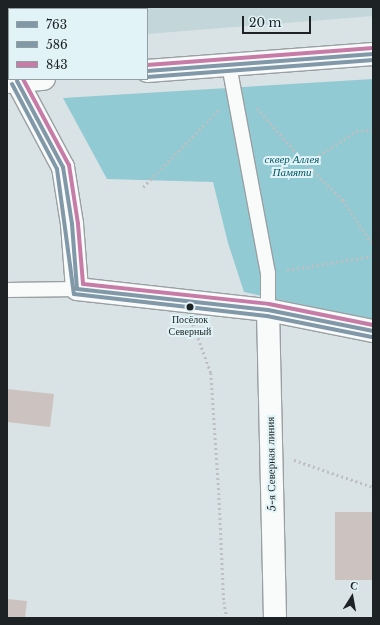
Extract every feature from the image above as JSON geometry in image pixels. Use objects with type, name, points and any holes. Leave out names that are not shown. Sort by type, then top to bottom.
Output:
[{"type":"street","points":[[148,71],[232,80],[373,54]]},
{"type":"street","points":[[33,80],[12,82],[62,168],[72,224],[77,289],[268,310],[373,331]]},
{"type":"street","name":"5-я Северная линия","points":[[268,310],[274,618]]},
{"type":"lane","points":[[32,8],[45,7]]},
{"type":"lane","points":[[232,80],[268,273],[268,310]]},
{"type":"lane","points":[[7,290],[77,289]]},
{"type":"path","points":[[143,187],[232,80],[306,164],[343,200],[373,245]]},
{"type":"path","points":[[306,164],[356,131],[373,130]]},
{"type":"path","points":[[268,273],[373,256]]},
{"type":"path","points":[[192,319],[211,373],[220,493],[224,602],[227,618]]},
{"type":"path","points":[[271,452],[373,487]]},
{"type":"shaded area","points":[[7,7],[373,7],[373,16],[148,34],[148,8],[8,8],[7,46]]},
{"type":"green space","name":"сквер Аллея Памяти","points":[[373,79],[373,320],[244,292],[228,243],[213,182],[107,179],[63,98]]},
{"type":"building","points":[[7,389],[54,394],[50,427],[7,422]]},
{"type":"building","points":[[335,512],[373,512],[373,580],[335,580]]},
{"type":"building","points":[[7,599],[27,601],[25,618],[7,618]]},
{"type":"transit line","name":"843","points":[[148,65],[373,48]]},
{"type":"transit line","name":"763","points":[[148,71],[373,54]]},
{"type":"transit line","name":"586","points":[[148,77],[373,60]]},
{"type":"transit line","name":"843","points":[[24,80],[69,165],[78,224],[83,284],[269,304],[373,325]]},
{"type":"transit line","name":"763","points":[[17,81],[63,167],[72,224],[77,289],[268,310],[373,331]]},
{"type":"transit line","name":"586","points":[[12,84],[57,169],[74,294],[267,316],[372,337]]},
{"type":"place","name":"Посёлок Северный","points":[[190,307]]}]
